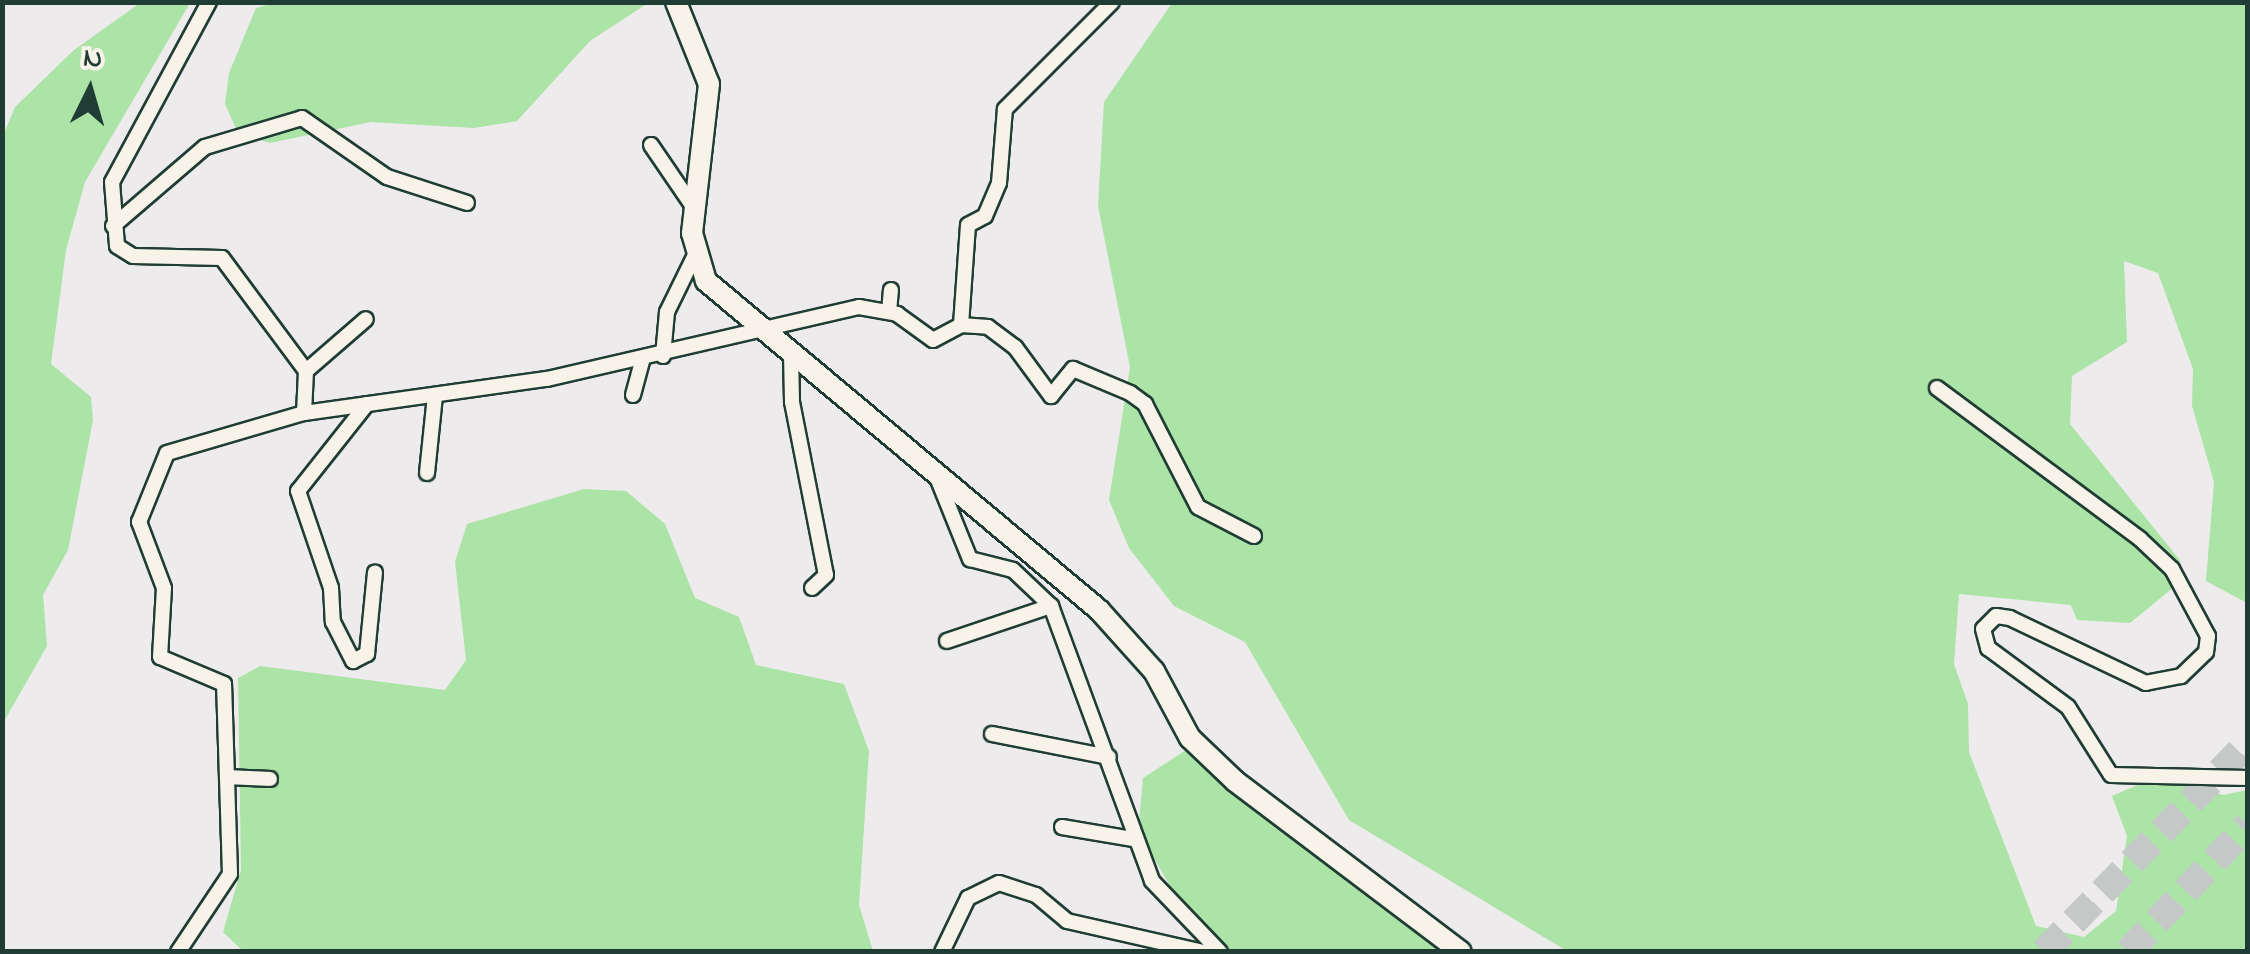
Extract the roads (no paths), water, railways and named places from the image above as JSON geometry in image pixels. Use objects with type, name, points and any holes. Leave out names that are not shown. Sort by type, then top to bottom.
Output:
[{"type":"street","points":[[209,2],[112,182],[113,226],[122,254],[222,258],[306,371],[304,413]]},
{"type":"street","points":[[961,325],[968,225],[986,216],[998,183],[1005,109],[1112,2]]},
{"type":"street","points":[[663,356],[668,312],[694,257],[694,158],[708,76],[678,3]]},
{"type":"street","points":[[113,226],[205,148],[302,118],[387,177],[467,203]]},
{"type":"street","points":[[655,156],[694,208]]},
{"type":"street","points":[[694,257],[706,280],[1131,641],[1190,738],[1235,781],[1461,952]]},
{"type":"street","points":[[890,312],[891,290]]},
{"type":"street","points":[[178,952],[230,874],[224,684],[160,656],[164,588],[142,536],[141,508],[168,453],[304,413],[642,361],[761,326],[848,308],[890,312],[932,340],[961,325],[1004,337],[1046,395],[1074,369],[1130,393],[1145,404],[1198,507],[1254,536]]},
{"type":"street","points":[[306,371],[366,318]]},
{"type":"street","points":[[791,353],[792,402],[826,574],[812,588]]},
{"type":"street","points":[[633,395],[642,361]]},
{"type":"street","points":[[1937,388],[2140,539],[2172,569],[2208,636],[2206,652],[2180,676],[2146,683],[2010,618],[1996,616],[1983,629],[1988,648],[2068,707],[2111,775],[2248,778]]},
{"type":"street","points":[[427,473],[435,395]]},
{"type":"street","points":[[367,404],[298,491],[330,588],[333,622],[353,661],[367,654],[375,572]]},
{"type":"street","points":[[936,474],[970,559],[1013,570],[1052,606],[1108,757],[1132,839],[1152,881],[1220,952]]},
{"type":"street","points":[[947,640],[1052,606]]},
{"type":"street","points":[[992,734],[1108,757]]},
{"type":"street","points":[[227,777],[270,779]]},
{"type":"street","points":[[1062,827],[1132,839]]},
{"type":"street","points":[[942,952],[968,898],[998,883],[1036,896],[1067,921],[1203,952]]},
{"type":"tunnel","points":[[2044,952],[2248,743]]},
{"type":"tunnel","points":[[2128,952],[2248,825]]}]
